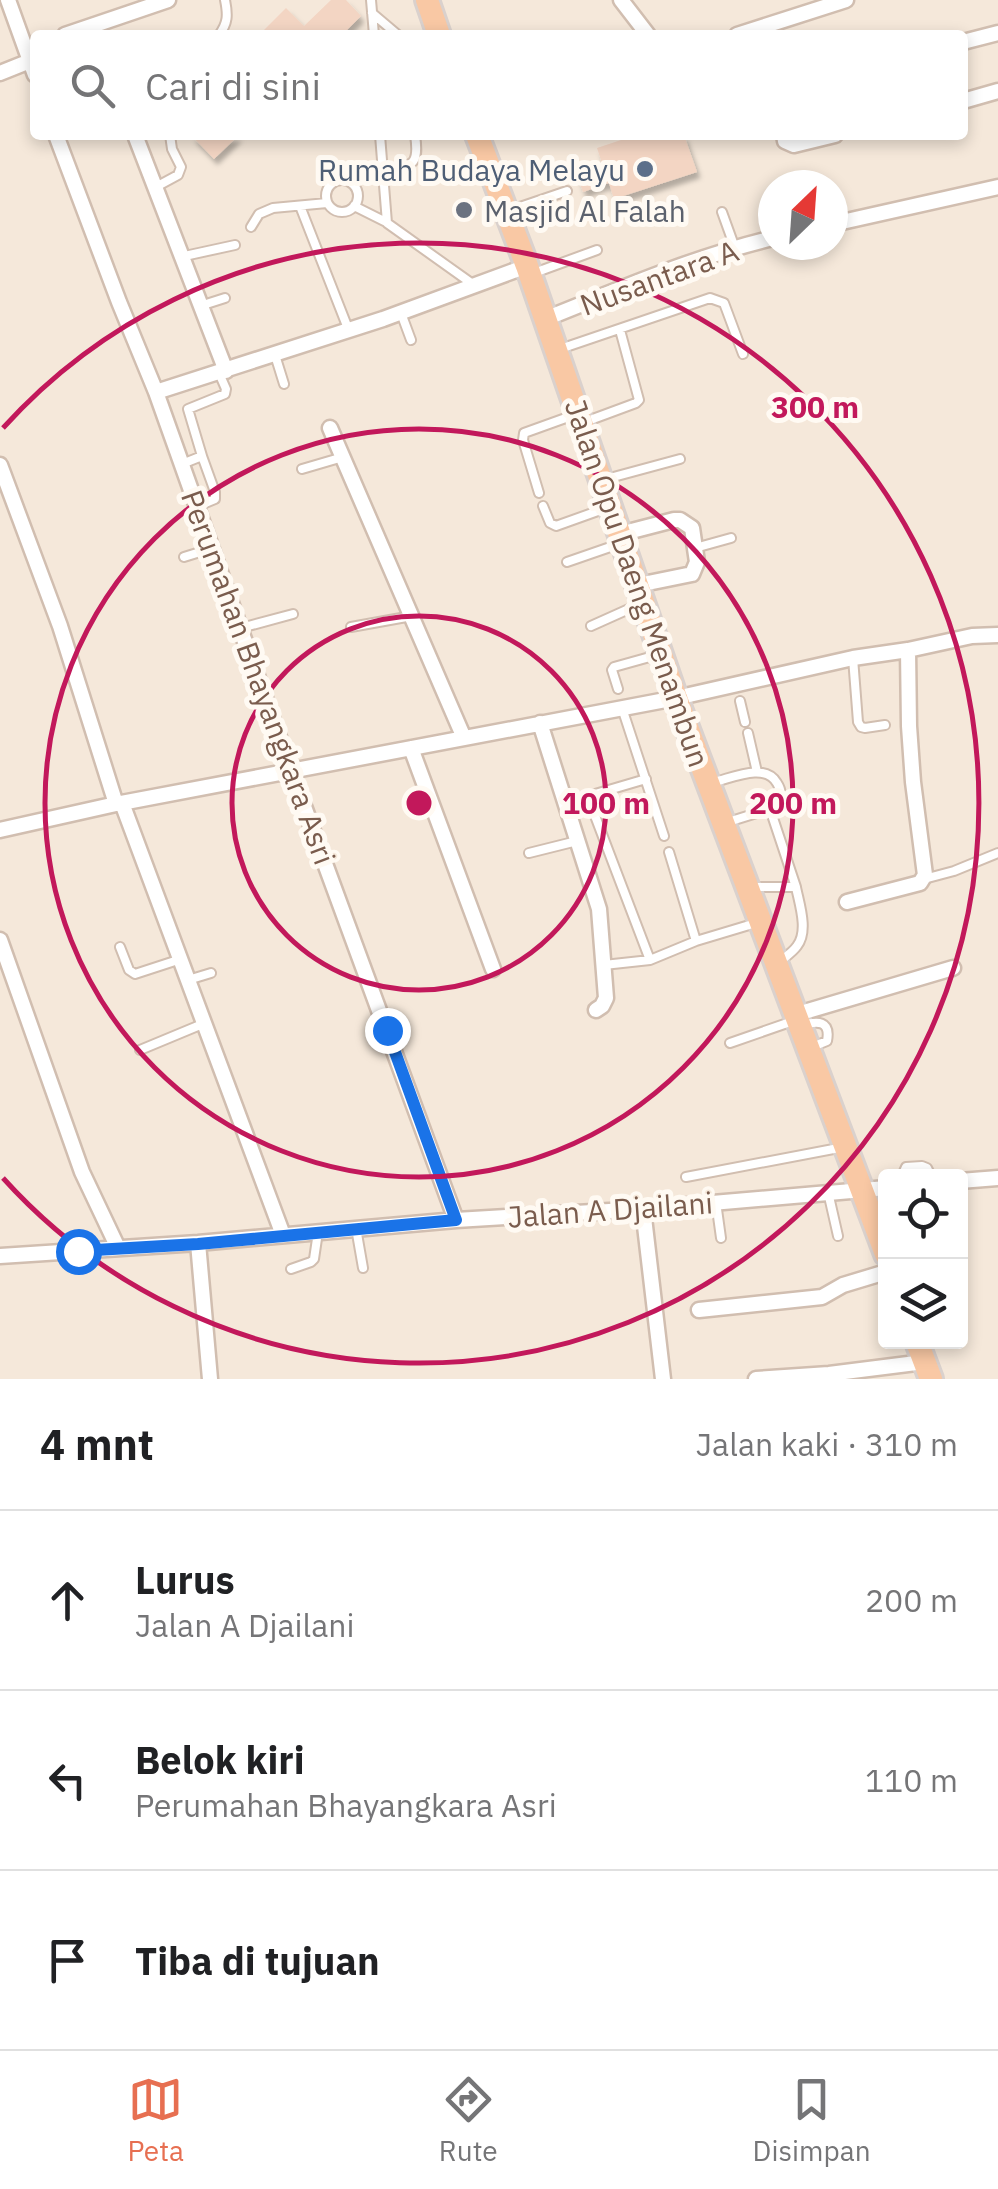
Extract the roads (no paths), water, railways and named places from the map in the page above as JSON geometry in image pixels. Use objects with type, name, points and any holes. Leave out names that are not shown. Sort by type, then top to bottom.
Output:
[{"type":"highway","points":[[428,0],[438,30]]},
{"type":"highway","name":"Jalan Opu Daeng Menambun","points":[[480,140],[546,319],[676,698],[796,1020],[845,1147],[874,1189]]},
{"type":"street","points":[[8,0],[30,52]]},
{"type":"street","points":[[96,30],[168,0]]},
{"type":"street","points":[[621,0],[644,30]]},
{"type":"street","points":[[768,30],[846,0]]},
{"type":"street","points":[[968,41],[998,33]]},
{"type":"street","points":[[0,72],[30,58]]},
{"type":"street","points":[[968,100],[998,91]]},
{"type":"street","name":"Perumahan Bhayangkara Asri","points":[[58,140],[156,392],[456,1220]]},
{"type":"street","points":[[136,140],[222,372]]},
{"type":"street","points":[[785,140],[794,145],[814,140]]},
{"type":"street","points":[[848,221],[998,188]]},
{"type":"street","name":"Nusantara A","points":[[546,319],[680,265],[758,242]]},
{"type":"street","points":[[156,392],[528,270]]},
{"type":"street","points":[[330,428],[464,738]]},
{"type":"street","points":[[2,474],[60,626],[119,803],[284,1235]]},
{"type":"street","points":[[622,538],[680,520],[692,528],[697,562],[692,574],[641,594]]},
{"type":"street","points":[[0,830],[119,803],[676,698],[854,658],[972,636],[998,635]]},
{"type":"street","points":[[847,902],[924,879],[908,726],[908,650]]},
{"type":"street","points":[[540,723],[599,910],[606,998],[596,1010]]},
{"type":"street","points":[[412,748],[492,969]]},
{"type":"street","points":[[0,940],[82,1172],[118,1248]]},
{"type":"street","points":[[796,1020],[953,968]]},
{"type":"street","points":[[968,1180],[998,1178]]},
{"type":"street","name":"Jalan A Djailani","points":[[0,1256],[198,1244],[456,1220],[643,1210],[874,1189]]},
{"type":"street","points":[[643,1210],[663,1379]]},
{"type":"street","points":[[198,1244],[210,1379]]},
{"type":"street","points":[[699,1310],[822,1298],[842,1285],[878,1274]]},
{"type":"street","points":[[756,1379],[880,1369],[924,1361]]},
{"type":"lane","points":[[223,30],[228,16],[224,0]]},
{"type":"lane","points":[[371,0],[374,30]]},
{"type":"lane","points":[[372,13],[392,30]]},
{"type":"lane","points":[[154,188],[178,175],[181,167],[171,140]]},
{"type":"lane","points":[[380,140],[387,223]]},
{"type":"lane","points":[[383,171],[416,161],[416,140]]},
{"type":"lane","points":[[342,179],[351,182],[357,190],[354,206],[345,212],[336,211],[325,197],[327,188],[342,179]]},
{"type":"lane","points":[[507,212],[567,191]]},
{"type":"lane","points":[[250,227],[265,210],[328,203]]},
{"type":"lane","points":[[300,206],[349,331]]},
{"type":"lane","points":[[354,206],[387,223],[475,285]]},
{"type":"lane","points":[[722,212],[735,248]]},
{"type":"lane","points":[[180,257],[235,245]]},
{"type":"lane","points":[[528,270],[597,250]]},
{"type":"lane","points":[[200,306],[224,298]]},
{"type":"lane","points":[[556,350],[717,298],[724,303],[743,354]]},
{"type":"lane","points":[[401,313],[412,340]]},
{"type":"lane","points":[[539,492],[524,433],[639,400],[620,330]]},
{"type":"lane","points":[[274,355],[284,384]]},
{"type":"lane","points":[[198,506],[216,496],[188,409],[225,394],[222,372]]},
{"type":"lane","points":[[182,464],[202,456]]},
{"type":"lane","points":[[302,469],[342,457]]},
{"type":"lane","points":[[602,481],[680,459]]},
{"type":"lane","points":[[543,506],[550,523],[556,526],[611,507]]},
{"type":"lane","points":[[567,562],[622,538]]},
{"type":"lane","points":[[695,548],[731,538]]},
{"type":"lane","points":[[184,557],[213,548]]},
{"type":"lane","points":[[591,626],[641,594]]},
{"type":"lane","points":[[241,628],[293,614]]},
{"type":"lane","points":[[350,627],[412,616]]},
{"type":"lane","points":[[618,689],[614,667],[662,653]]},
{"type":"lane","points":[[854,658],[858,722],[864,728],[885,725]]},
{"type":"lane","points":[[740,700],[745,722]]},
{"type":"lane","points":[[622,708],[664,836]]},
{"type":"lane","points":[[748,734],[757,772]]},
{"type":"lane","points":[[709,784],[757,772],[768,774],[779,787],[780,804],[724,823]]},
{"type":"lane","points":[[646,778],[595,794],[589,800],[650,960]]},
{"type":"lane","points":[[770,809],[796,886],[802,930],[798,945],[776,965]]},
{"type":"lane","points":[[529,853],[577,841]]},
{"type":"lane","points":[[669,852],[696,941]]},
{"type":"lane","points":[[924,879],[954,872],[998,853]]},
{"type":"lane","points":[[747,886],[796,886]]},
{"type":"lane","points":[[604,966],[650,960],[760,922]]},
{"type":"lane","points":[[120,947],[129,970],[135,974],[181,959]]},
{"type":"lane","points":[[188,980],[212,972]]},
{"type":"lane","points":[[730,1044],[796,1020]]},
{"type":"lane","points":[[140,1050],[205,1024]]},
{"type":"lane","points":[[686,1177],[845,1147]]},
{"type":"lane","points":[[904,1169],[928,1169]]},
{"type":"lane","points":[[828,1192],[838,1236]]},
{"type":"lane","points":[[716,1202],[721,1238]]},
{"type":"lane","points":[[356,1228],[363,1268]]},
{"type":"lane","points":[[291,1269],[312,1262],[318,1232]]},
{"type":"place","name":"Rumah Budaya Melayu","points":[[645,169]]},
{"type":"place","name":"Masjid Al Falah","points":[[464,210]]}]
